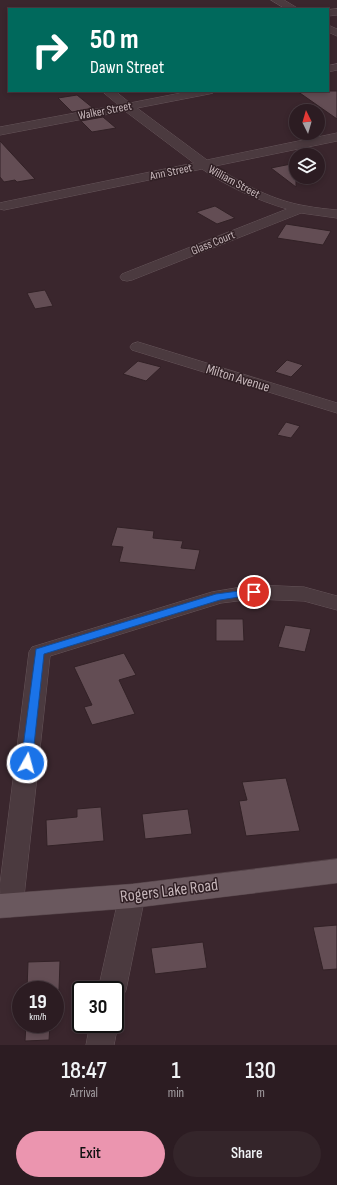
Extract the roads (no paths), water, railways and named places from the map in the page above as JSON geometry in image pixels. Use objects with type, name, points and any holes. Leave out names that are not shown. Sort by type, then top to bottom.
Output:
[{"type":"main road","name":"Rogers Lake Road","points":[[5,906],[132,896],[337,871]]},
{"type":"street","points":[[276,0],[292,8]]},
{"type":"street","name":"William Street","points":[[109,92],[203,165],[258,196],[300,209],[337,214]]},
{"type":"street","name":"Walker Street","points":[[0,131],[204,92]]},
{"type":"street","name":"Ann Street","points":[[4,206],[337,137]]},
{"type":"street","name":"Glass Court","points":[[127,277],[300,209]]},
{"type":"street","name":"Milton Avenue","points":[[138,348],[337,408]]},
{"type":"street","points":[[5,906],[40,652],[219,597],[254,592],[304,594],[337,603]]},
{"type":"street","points":[[114,981],[132,896]]},
{"type":"street","points":[[100,1045],[102,1033]]}]
